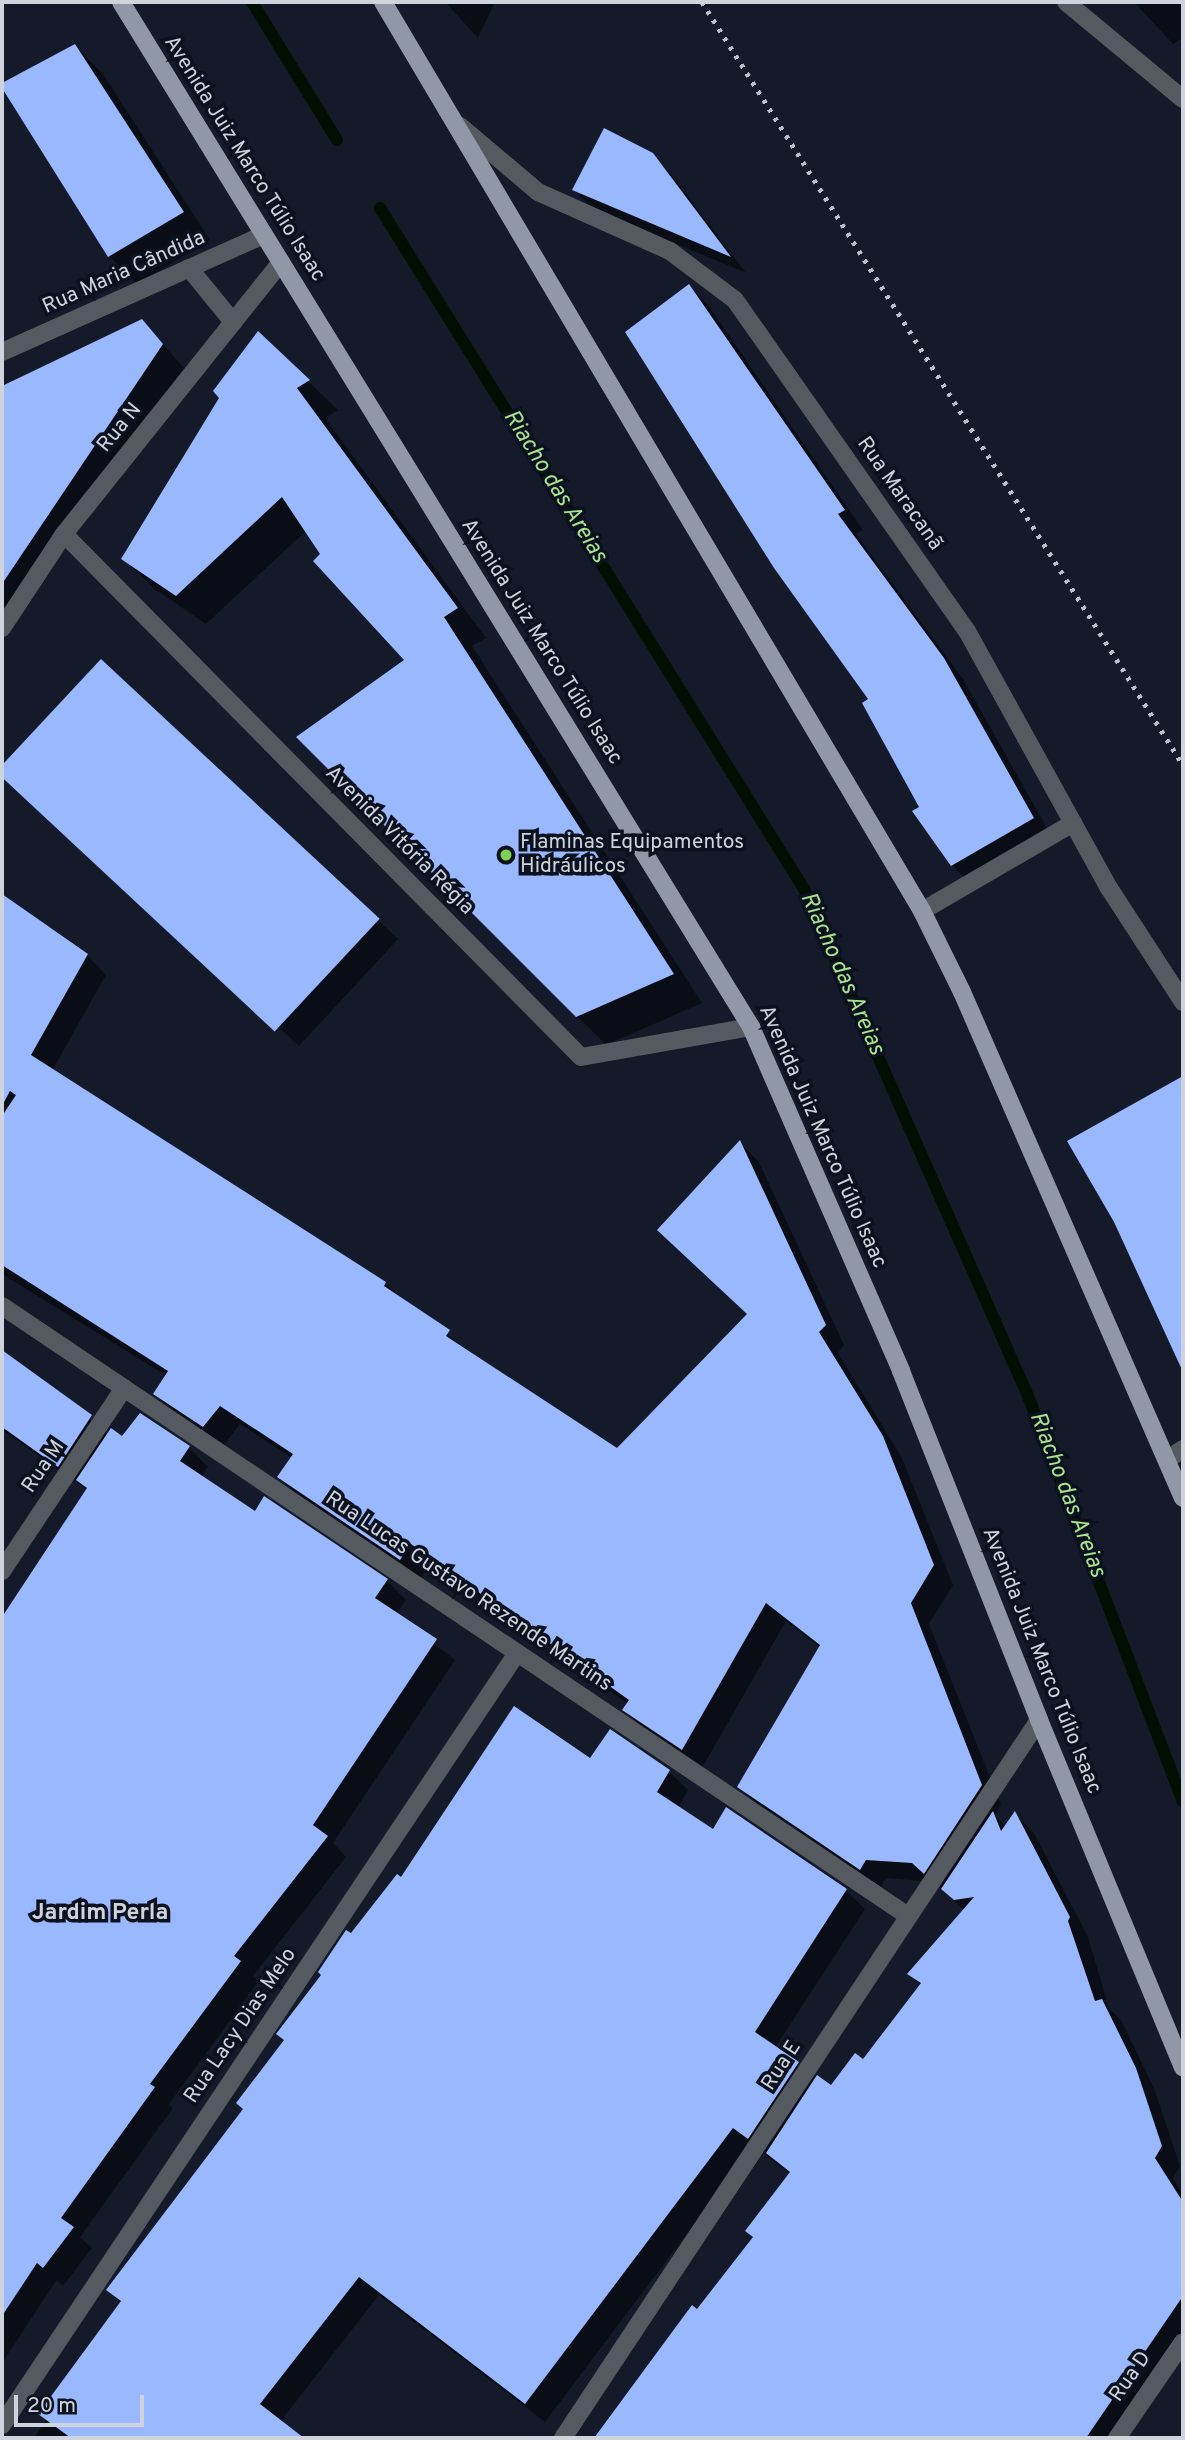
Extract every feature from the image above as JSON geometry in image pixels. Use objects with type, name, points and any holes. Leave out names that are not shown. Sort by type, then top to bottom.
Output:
[{"type":"main road","name":"Avenida Juiz Marco Túlio Isaac","points":[[121,2],[751,1027],[901,1371],[1039,1720],[1183,2067]]},
{"type":"main road","points":[[383,2],[460,127],[922,911],[1168,1459],[1183,1498]]},
{"type":"street","points":[[1066,2],[1183,99]]},
{"type":"street","name":"Rua Maracanã","points":[[460,127],[538,192],[670,251],[735,300],[967,631],[1073,823],[1183,1002]]},
{"type":"street","name":"Rua Maria Cândida","points":[[2,352],[264,234]]},
{"type":"street","name":"Rua N","points":[[2,628],[64,534],[281,262]]},
{"type":"street","points":[[189,268],[233,322]]},
{"type":"street","name":"Avenida Vitória Régia","points":[[64,534],[582,1058],[751,1027]]},
{"type":"street","points":[[922,911],[1073,823]]},
{"type":"street","name":"Rua Lucas Gustavo Rezende Martins","points":[[2,1306],[908,1916]]},
{"type":"street","name":"Rua M","points":[[2,1571],[124,1388]]},
{"type":"street","points":[[1168,1459],[1183,1449]]},
{"type":"street","name":"Rua Lacy Dias Melo","points":[[2,2425],[517,1653]]},
{"type":"street","name":"Rua E","points":[[563,2438],[1039,1720]]},
{"type":"street","name":"Rua D","points":[[1117,2438],[1183,2342]]},
{"type":"building","points":[[75,44],[184,212],[108,257],[2,88],[2,83]]},
{"type":"building","points":[[604,128],[653,153],[731,257],[572,190]]},
{"type":"building","points":[[689,284],[845,510],[838,514],[944,658],[1034,818],[951,866],[912,811],[919,807],[862,703],[868,699],[774,568],[625,332]]},
{"type":"building","points":[[142,319],[163,344],[2,584],[2,386]]},
{"type":"building","points":[[258,331],[310,380],[297,388],[458,608],[444,617],[674,974],[576,1017],[296,737],[404,660],[313,561],[320,554],[282,497],[176,596],[121,559],[219,398],[213,391]]},
{"type":"building","points":[[101,659],[380,919],[275,1031],[2,777],[2,765]]},
{"type":"building","points":[[2,894],[88,954],[31,1055],[386,1282],[384,1286],[450,1330],[446,1336],[617,1448],[747,1314],[657,1230],[740,1140],[826,1325],[819,1332],[883,1436],[934,1565],[911,1603],[982,1785],[924,1874],[912,1863],[866,1860],[860,1870],[737,1787],[820,1645],[766,1603],[682,1750],[622,1710],[629,1700],[411,1544],[400,1560],[277,1477],[293,1454],[220,1406],[203,1427],[153,1394],[168,1371],[2,1265],[2,1116],[16,1095],[10,1091],[2,1106]]},
{"type":"building","points":[[1183,1076],[1183,1372],[1114,1222],[1067,1141]]},
{"type":"building","points":[[2,1350],[92,1415],[58,1467],[2,1427]]},
{"type":"building","points":[[140,1413],[190,1446],[180,1461],[255,1511],[264,1496],[388,1579],[375,1598],[437,1639],[313,1825],[328,1836],[234,1956],[241,1961],[150,2084],[155,2087],[61,2218],[74,2227],[43,2268],[37,2263],[2,2316],[2,1617],[87,1488],[76,1480],[111,1428],[122,1436]]},
{"type":"building","points":[[514,1706],[590,1758],[610,1729],[670,1770],[657,1792],[713,1829],[726,1807],[847,1889],[755,2032],[799,2062],[748,2139],[733,2128],[525,2404],[359,2277],[260,2404],[304,2438],[71,2438],[38,2414],[121,2301],[106,2290],[243,2109],[236,2103],[284,2040],[276,2034],[321,1975],[318,1972],[346,1930],[351,1933],[397,1874],[401,1877]]},
{"type":"building","points":[[993,1811],[1001,1831],[1015,1811],[1070,1917],[1068,1921],[1095,2001],[1102,1999],[1136,2068],[1162,2146],[1155,2158],[1183,2202],[1183,2296],[1086,2438],[594,2438],[692,2305],[697,2309],[753,2237],[745,2231],[790,2172],[766,2153],[817,2075],[831,2085],[855,2053],[863,2059],[921,1983],[907,1974],[974,1897],[954,1900],[941,1889]]},
{"type":"waterway","name":"Riacho das Areias","points":[[252,2],[337,140]]},
{"type":"waterway","name":"Riacho das Areias","points":[[380,208],[804,889],[1028,1396],[1183,1801]]},
{"type":"railway","points":[[702,2],[1183,765]]},
{"type":"place","name":"Flaminas Equipamentos Hidráulicos","points":[[506,855]]},
{"type":"district","name":"Jardim Perla","points":[[100,1914]]}]
